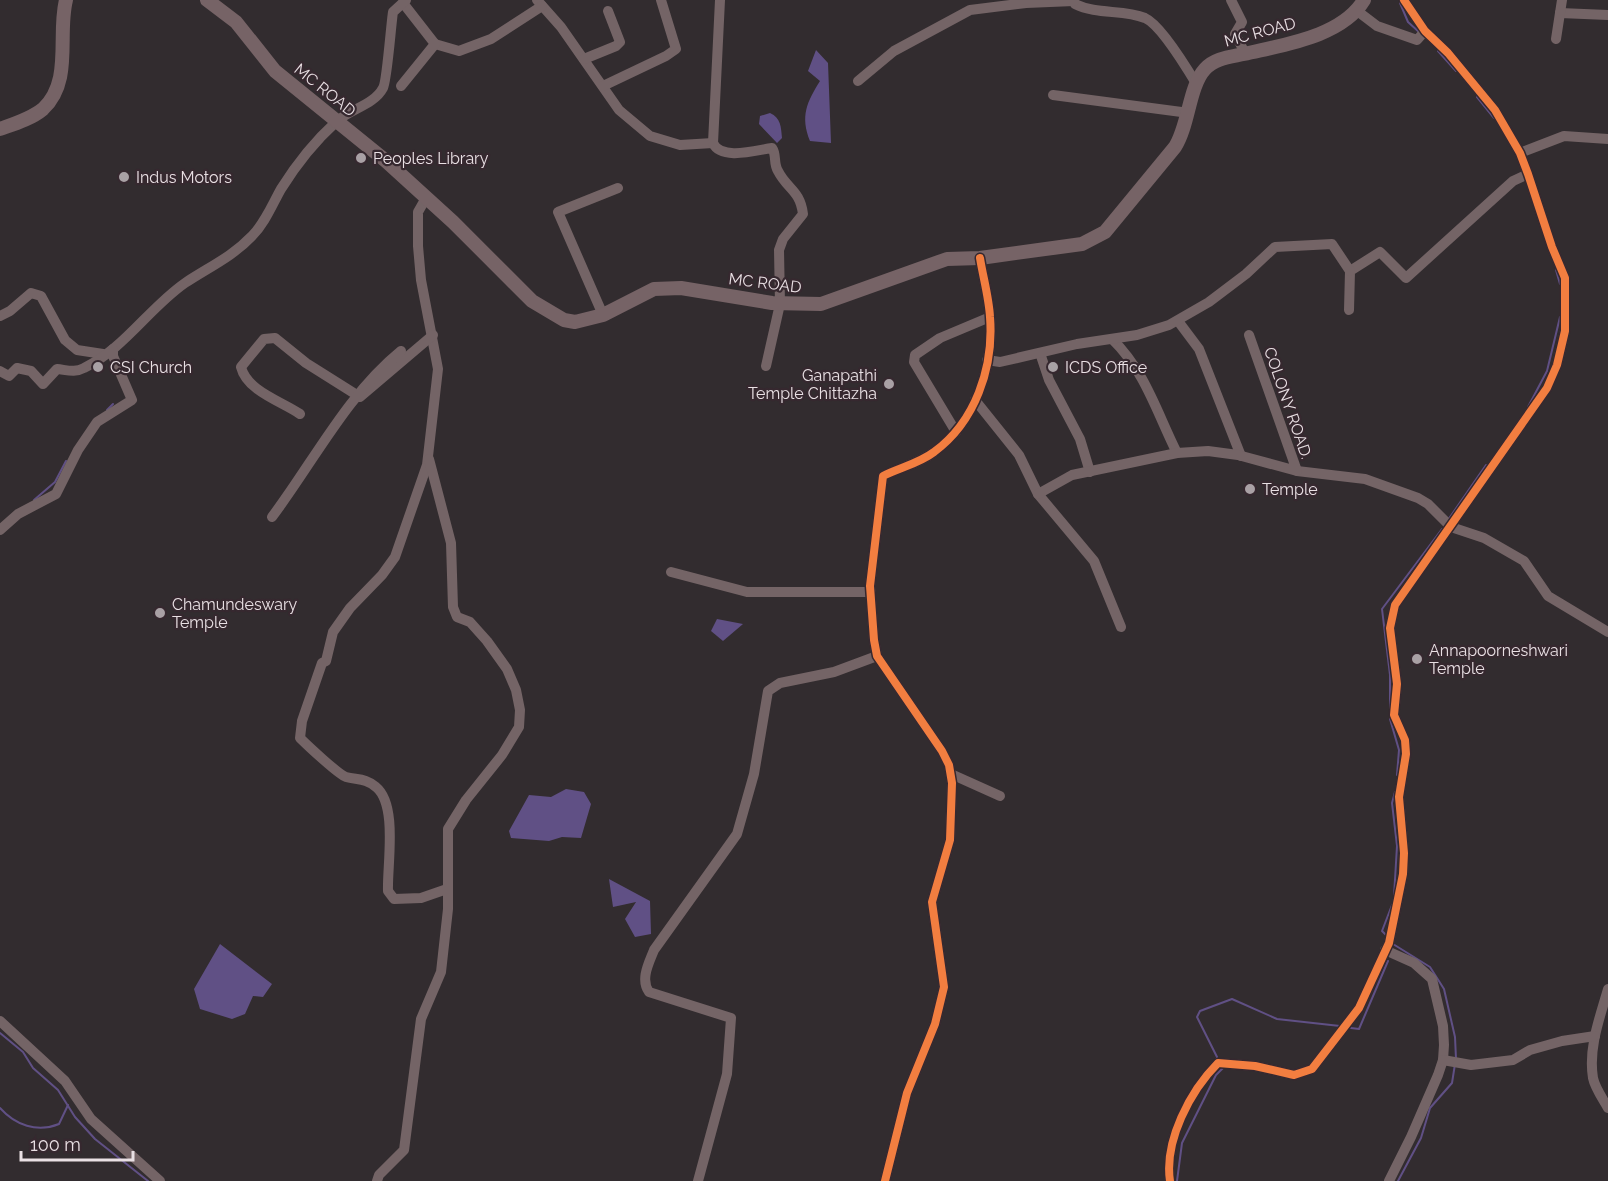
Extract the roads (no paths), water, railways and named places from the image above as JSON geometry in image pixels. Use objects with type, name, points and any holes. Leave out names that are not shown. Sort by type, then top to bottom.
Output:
[{"type":"main road","points":[[0,129],[43,108],[57,87],[62,63],[66,0]]},
{"type":"main road","name":"MC ROAD","points":[[207,0],[236,22],[275,71],[426,198],[532,301],[564,320],[587,321],[643,293],[665,287],[780,304],[821,304],[947,259],[980,258],[1082,244],[1105,232],[1176,147],[1197,85],[1206,69],[1216,61],[1322,32],[1360,5]]},
{"type":"street","points":[[603,86],[676,49],[661,0]]},
{"type":"street","points":[[720,0],[713,143],[719,150],[729,153],[772,148],[776,153],[776,168],[779,174],[796,192],[802,204],[803,214],[783,239],[780,250],[780,304],[766,366]]},
{"type":"street","points":[[1231,0],[1242,22],[1235,34],[1245,53]]},
{"type":"street","points":[[1170,1181],[1173,1145],[1187,1106],[1214,1067],[1225,1061],[1294,1075],[1312,1069],[1359,1008],[1387,947],[1403,874],[1404,854],[1399,796],[1406,754],[1405,740],[1394,714],[1397,684],[1390,628],[1395,605],[1447,524],[1547,388],[1557,365],[1565,331],[1565,278],[1520,153],[1495,110],[1448,53],[1425,31],[1404,0]]},
{"type":"street","points":[[1556,39],[1562,0]]},
{"type":"street","points":[[0,371],[9,376],[17,368],[31,371],[43,384],[57,369],[74,371],[84,368],[108,351],[185,283],[225,260],[253,235],[297,165],[337,121],[376,98],[383,89],[387,82],[386,66],[393,12],[404,1],[435,44],[459,51],[491,39],[539,3],[584,59],[619,110],[650,136],[680,146],[713,143]]},
{"type":"street","points":[[858,81],[894,51],[970,10],[1026,3],[1074,1],[1085,9],[1145,18],[1181,59],[1197,85]]},
{"type":"street","points":[[1360,5],[1377,26],[1417,40],[1425,31]]},
{"type":"street","points":[[584,59],[616,46],[620,42],[608,10]]},
{"type":"street","points":[[1560,13],[1608,15]]},
{"type":"street","points":[[401,86],[435,44]]},
{"type":"street","points":[[1053,95],[1189,113]]},
{"type":"street","points":[[1520,153],[1564,136],[1608,139]]},
{"type":"street","points":[[1350,271],[1380,252],[1406,278],[1513,181],[1528,174]]},
{"type":"street","points":[[603,315],[558,212],[618,188]]},
{"type":"street","points":[[426,198],[418,212],[418,238],[421,280],[438,369],[428,456],[395,556],[373,586],[350,608],[333,632],[302,721],[300,738],[340,773],[348,778],[363,779],[377,788],[381,794],[387,809],[390,832],[388,891],[394,899],[421,898],[447,889]]},
{"type":"street","points":[[987,360],[1000,362],[1137,335],[1178,321],[1246,274],[1275,247],[1332,244],[1350,271],[1349,310]]},
{"type":"street","points":[[885,1181],[907,1093],[935,1024],[944,987],[932,902],[950,840],[951,774],[935,737],[877,656],[871,592],[884,476],[933,453],[962,427],[981,388],[987,360],[990,317],[980,258]]},
{"type":"street","points":[[0,316],[10,311],[31,293],[41,296],[65,340],[77,350],[108,351],[113,356],[132,400],[98,422],[78,450],[56,494],[18,514],[0,530]]},
{"type":"street","points":[[956,432],[914,362],[915,355],[940,338],[990,317]]},
{"type":"street","points":[[1178,321],[1199,349],[1241,456]]},
{"type":"street","points":[[300,414],[262,392],[248,382],[242,373],[241,367],[264,339],[275,338],[306,363],[357,395],[364,395],[433,335]]},
{"type":"street","name":"COLONY ROAD.","points":[[1249,336],[1297,471]]},
{"type":"street","points":[[1112,339],[1129,356],[1142,375],[1177,453]]},
{"type":"street","points":[[272,517],[357,395],[375,373],[401,351]]},
{"type":"street","points":[[1040,353],[1049,380],[1080,439],[1086,465]]},
{"type":"street","points":[[975,400],[1019,455],[1038,494],[1094,561],[1101,584],[1121,627]]},
{"type":"street","name":"COLONY ROAD.","points":[[1038,494],[1086,465],[1177,453],[1208,451],[1241,456],[1297,471]]},
{"type":"street","points":[[377,1181],[379,1175],[404,1150],[421,1019],[441,972],[447,889],[448,829],[519,727],[520,710],[516,690],[507,669],[470,622],[457,617],[453,607],[451,543],[428,456]]},
{"type":"street","points":[[1297,471],[1365,479],[1418,498],[1428,504],[1447,524],[1484,538],[1524,561],[1548,596],[1608,632]]},
{"type":"street","points":[[671,572],[747,592],[871,592]]},
{"type":"street","points":[[698,1181],[727,1074],[731,1018],[649,992],[644,983],[647,968],[654,950],[736,834],[754,774],[768,691],[780,683],[834,672],[877,656]]},
{"type":"street","points":[[951,774],[1000,796]]},
{"type":"street","points":[[1387,947],[1414,963],[1432,979],[1443,1026],[1447,1061],[1389,1181]]},
{"type":"street","points":[[1608,989],[1595,1036],[1593,1079],[1608,1108]]},
{"type":"street","points":[[0,1021],[65,1081],[91,1119],[160,1181]]},
{"type":"street","points":[[1447,1061],[1471,1065],[1513,1060],[1530,1050],[1562,1041],[1595,1036]]},
{"type":"waterway","points":[[1400,3],[1408,22],[1419,32]]},
{"type":"waterway","points":[[1438,51],[1456,71]]},
{"type":"waterway","points":[[1477,97],[1494,118]]},
{"type":"waterway","points":[[1556,270],[1560,284]]},
{"type":"waterway","points":[[1528,407],[1547,371],[1560,317]]},
{"type":"waterway","points":[[107,410],[113,404]]},
{"type":"waterway","points":[[34,500],[55,482],[66,461]]},
{"type":"waterway","points":[[1448,520],[1486,465]]},
{"type":"waterway","points":[[1390,710],[1390,675],[1382,609],[1442,529]]},
{"type":"waterway","points":[[1390,719],[1399,750],[1397,775]]},
{"type":"waterway","points":[[1394,896],[1397,846],[1392,803],[1395,792]]},
{"type":"waterway","points":[[1386,935],[1382,931],[1392,905]]},
{"type":"waterway","points":[[1393,944],[1430,967],[1444,989],[1455,1037],[1456,1059]]},
{"type":"waterway","points":[[1351,1028],[1359,1029],[1388,961]]},
{"type":"waterway","points":[[1217,1057],[1197,1017],[1200,1011],[1232,999],[1277,1019],[1340,1026]]},
{"type":"waterway","points":[[0,1033],[23,1052],[33,1068],[58,1090],[75,1117],[95,1139],[148,1181]]},
{"type":"waterway","points":[[1398,1181],[1421,1138],[1430,1108],[1452,1083],[1455,1064]]},
{"type":"waterway","points":[[1177,1181],[1182,1143],[1216,1075],[1223,1068]]},
{"type":"waterway","points":[[0,1108],[19,1123],[43,1128],[59,1124],[68,1105]]},
{"type":"place","name":"Peoples Library","points":[[361,158]]},
{"type":"place","name":"Indus Motors","points":[[124,177]]},
{"type":"place","name":"CSI Church","points":[[98,367]]},
{"type":"place","name":"ICDS Office","points":[[1053,367]]},
{"type":"place","name":"Ganapathi Temple Chittazha","points":[[889,384]]},
{"type":"place","name":"Temple","points":[[1250,489]]},
{"type":"place","name":"Chamundeswary Temple","points":[[160,613]]},
{"type":"place","name":"Annapoorneshwari Temple","points":[[1417,659]]}]
